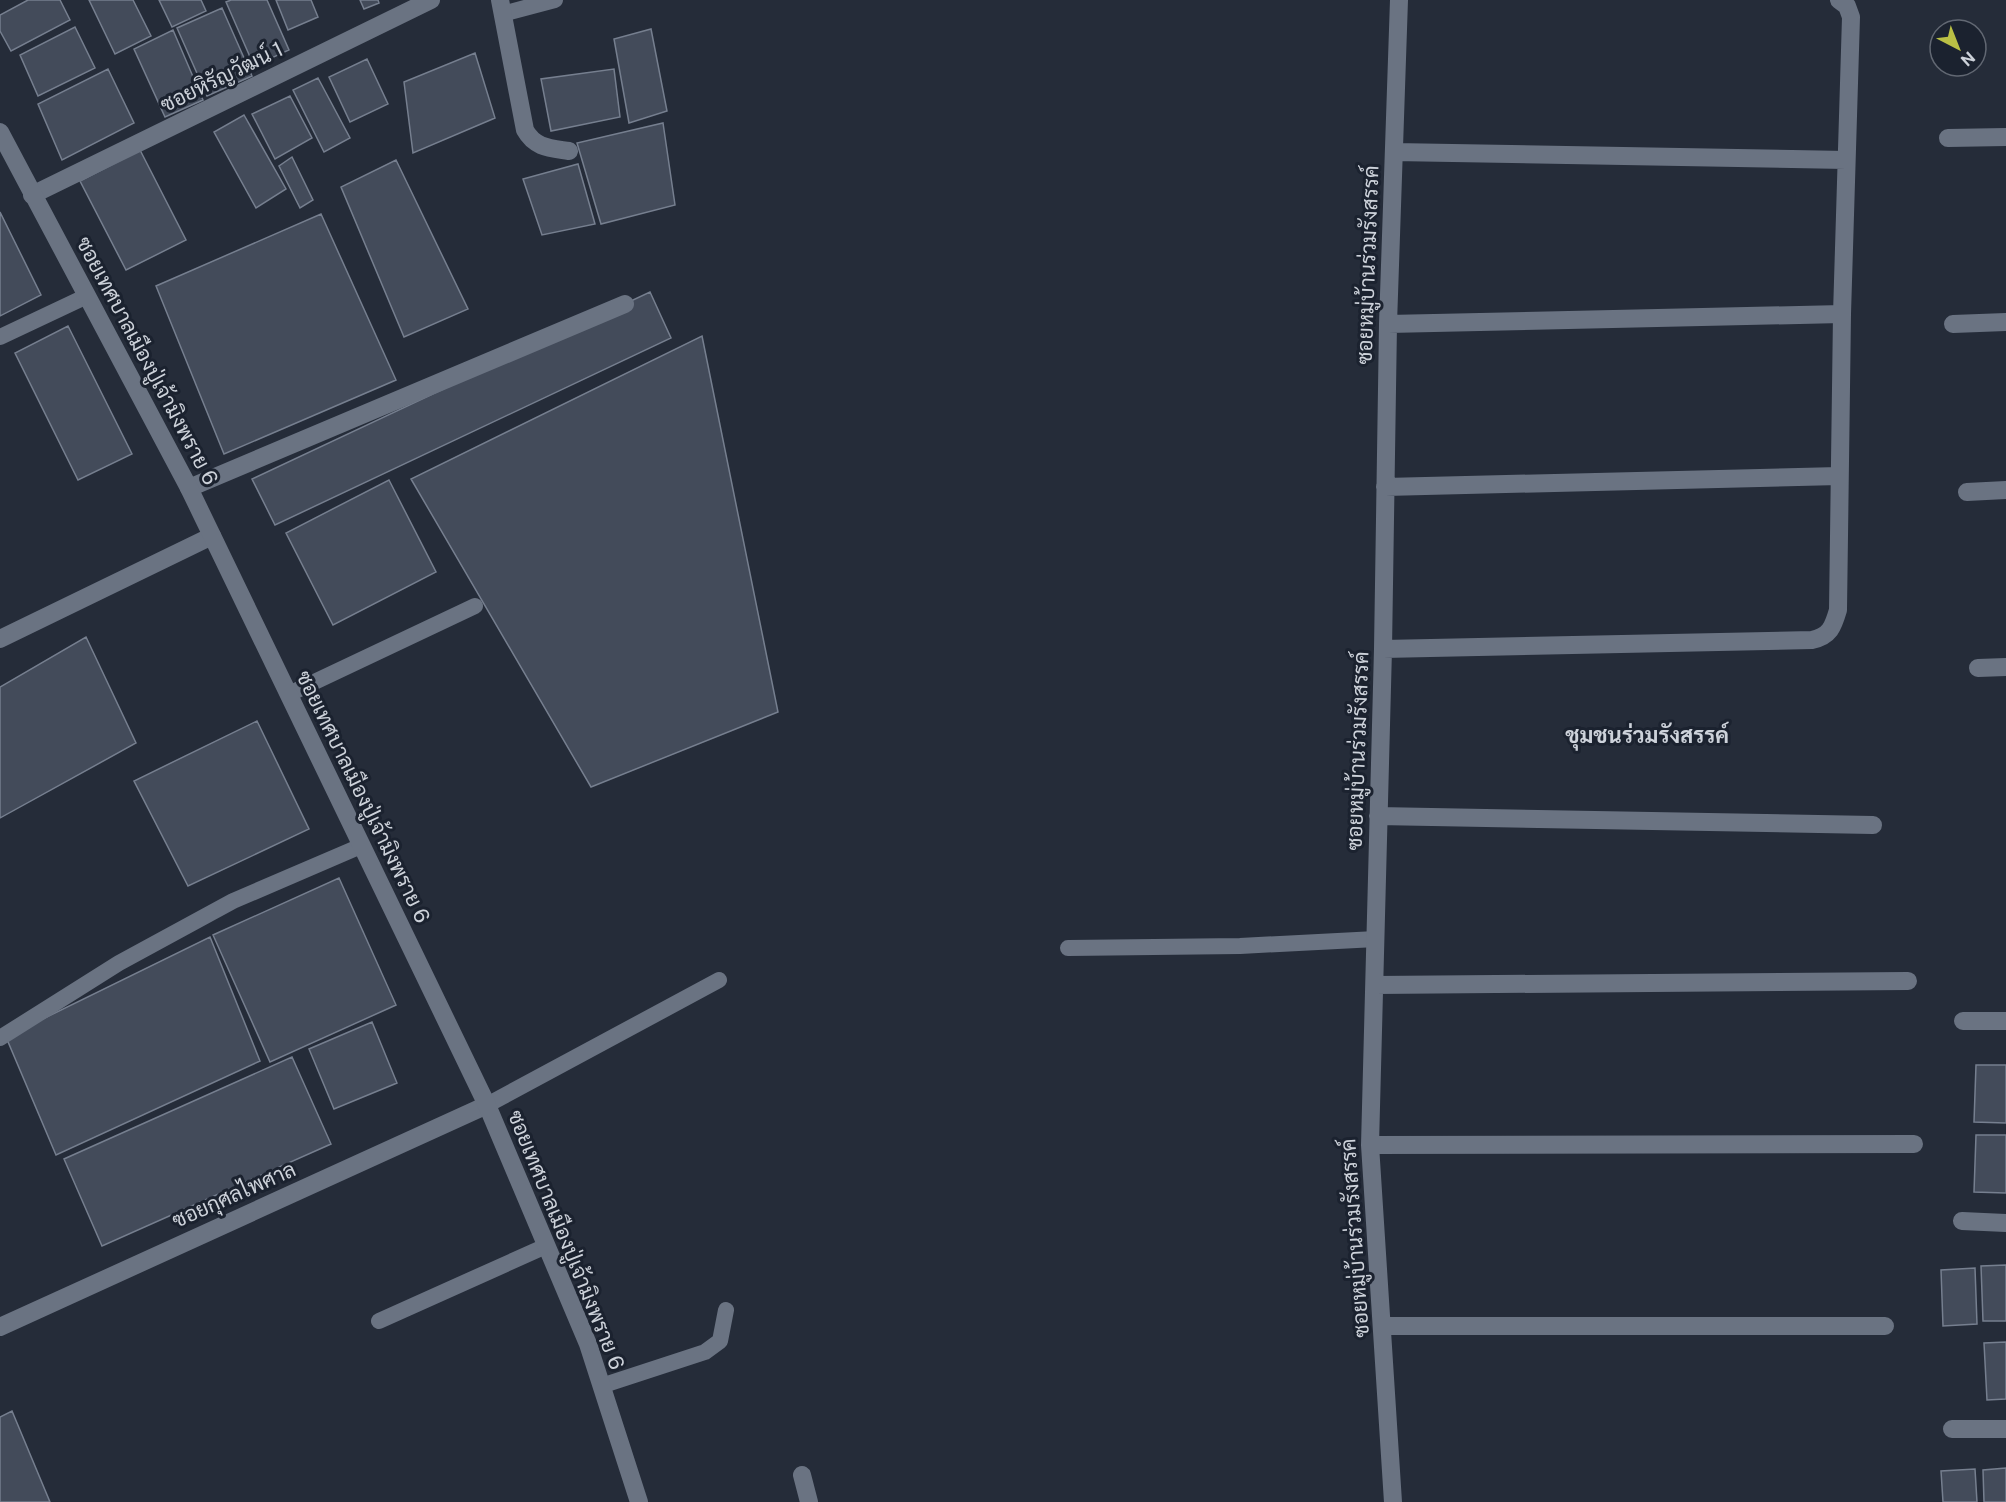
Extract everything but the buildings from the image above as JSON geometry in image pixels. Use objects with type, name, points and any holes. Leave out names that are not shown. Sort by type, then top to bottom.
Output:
[{"type":"street","name":"ซอยหิรัญวัฒน์ 1","points":[[32,195],[431,0]]},
{"type":"street","name":"ซอยหมู่บ้านร่วมรังสรรค์","points":[[1394,1502],[1384,1326],[1370,1145],[1383,649],[1388,324],[1399,0]]},
{"type":"street","points":[[1383,649],[1812,640],[1825,637],[1833,626],[1838,610],[1842,314],[1851,17],[1847,6],[1839,0]]},
{"type":"street","points":[[501,7],[525,129],[531,141],[544,147],[569,151]]},
{"type":"street","name":"ซอยเทศบาลเมืองปู่เจ้ามิงพราย 6","points":[[0,132],[189,488],[488,1105],[588,1344],[639,1502]]},
{"type":"street","points":[[1948,138],[2006,137]]},
{"type":"street","points":[[1394,152],[1846,160]]},
{"type":"street","points":[[189,488],[625,304]]},
{"type":"street","points":[[1388,324],[1842,314]]},
{"type":"street","points":[[1953,324],[2006,322]]},
{"type":"street","points":[[1385,487],[1839,476]]},
{"type":"street","points":[[1967,492],[2006,490]]},
{"type":"street","points":[[0,639],[212,536]]},
{"type":"street","points":[[1978,668],[2006,667]]},
{"type":"street","points":[[1378,816],[1873,825]]},
{"type":"street","points":[[1375,985],[1908,981]]},
{"type":"street","points":[[1964,1021],[2006,1021]]},
{"type":"street","name":"ซอยกุศลไพศาล","points":[[0,1327],[488,1105]]},
{"type":"street","points":[[1370,1145],[1914,1144]]},
{"type":"street","points":[[1962,1221],[2006,1223]]},
{"type":"street","points":[[1384,1326],[1885,1326]]},
{"type":"street","points":[[1952,1429],[2006,1429]]},
{"type":"street","points":[[802,1475],[809,1502]]},
{"type":"lane","points":[[501,7],[555,0]]},
{"type":"lane","points":[[0,337],[87,296]]},
{"type":"lane","points":[[289,694],[475,606]]},
{"type":"lane","points":[[0,1038],[119,963],[223,907],[361,846]]},
{"type":"lane","points":[[1068,948],[1240,946],[1376,939]]},
{"type":"lane","points":[[488,1105],[719,980]]},
{"type":"lane","points":[[379,1321],[546,1246]]},
{"type":"lane","points":[[601,1386],[705,1352],[720,1341],[726,1310]]},
{"type":"district","name":"ชุมชนร่วมรังสรรค์","points":[[1647,735]]}]
